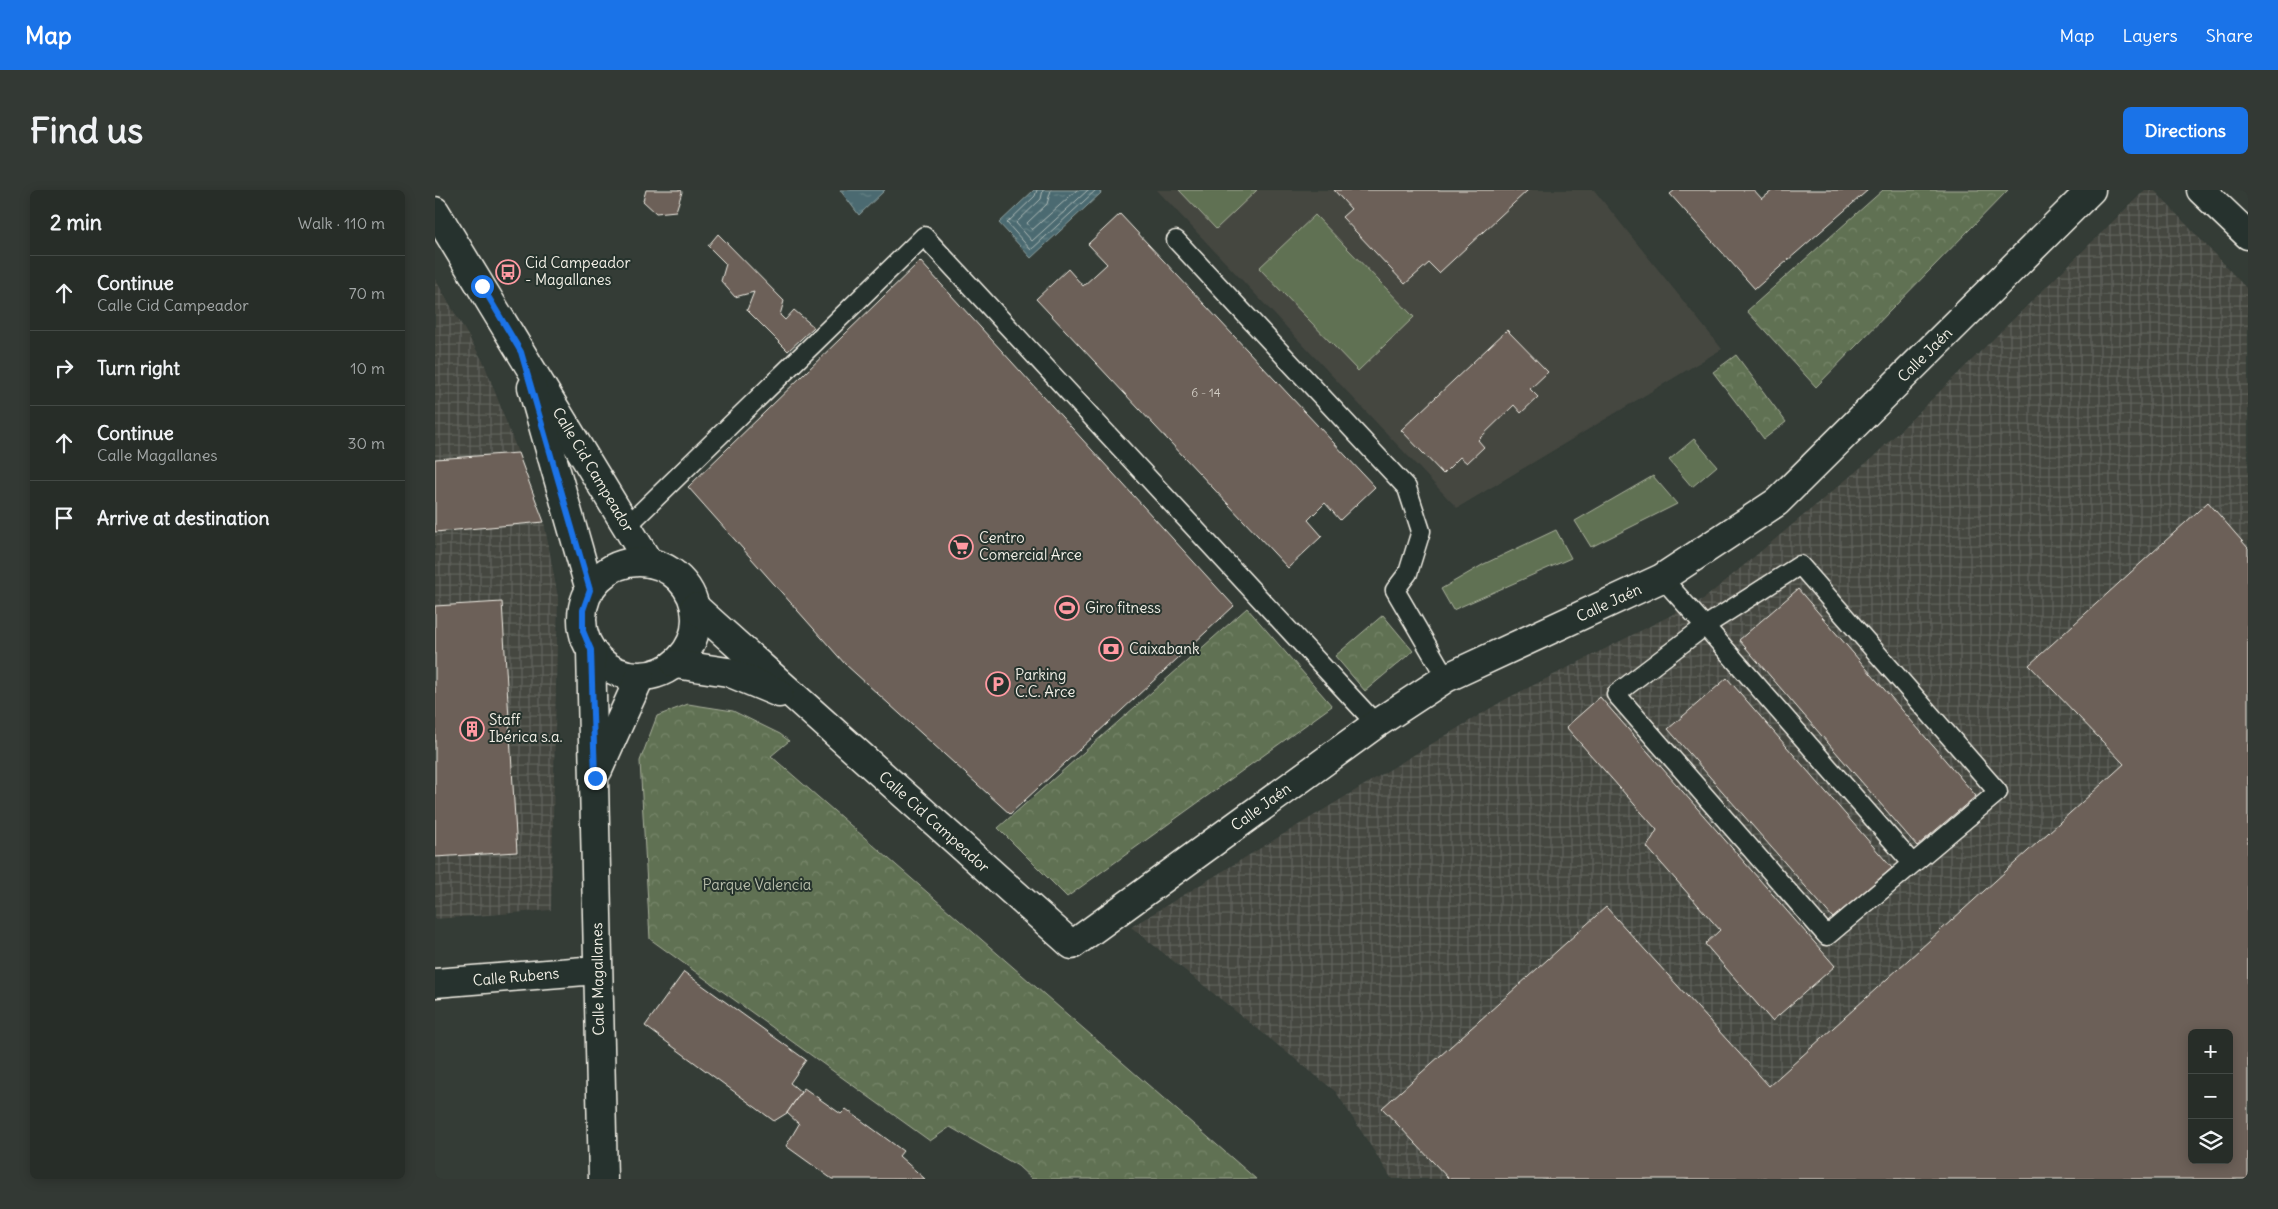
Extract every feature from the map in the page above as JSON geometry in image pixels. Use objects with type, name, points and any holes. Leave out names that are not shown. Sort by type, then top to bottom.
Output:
[{"type":"street","name":"Calle Jaén","points":[[1072,945],[1376,724],[1446,678],[1662,578],[1777,502],[2091,190]]},
{"type":"street","points":[[2201,190],[2248,235]]},
{"type":"street","name":"Calle Cid Campeador","points":[[435,212],[649,563]]},
{"type":"street","name":"Calle Cid Campeador","points":[[521,352],[590,590]]},
{"type":"street","points":[[649,563],[670,571],[686,587],[695,607],[693,639],[675,664],[659,674],[640,677],[611,670],[591,650],[583,631],[583,610],[590,590],[605,573],[626,564],[649,563]]},
{"type":"street","name":"Calle Cid Campeador","points":[[695,607],[1072,945]]},
{"type":"street","name":"Calle Magallanes","points":[[591,650],[603,1179]]},
{"type":"street","points":[[675,664],[728,672],[797,700]]},
{"type":"street","name":"Calle Magallanes","points":[[595,778],[640,677]]},
{"type":"street","name":"Calle Rubens","points":[[435,983],[597,970]]},
{"type":"lane","points":[[627,526],[923,236],[1376,724]]},
{"type":"lane","points":[[1176,240],[1407,488],[1421,531],[1408,573],[1395,590],[1446,678]]},
{"type":"lane","points":[[1800,565],[1998,792],[1827,936],[1616,694],[1705,626],[1800,565]]},
{"type":"lane","points":[[1662,578],[1912,863]]},
{"type":"shaded area","points":[[1157,190],[1594,190],[1722,349],[1457,508]]},
{"type":"shaded area","points":[[2145,190],[2154,190],[2248,290],[2248,1179],[1392,1179],[1336,1092],[1131,927],[1504,700],[1705,598],[1872,458]]},
{"type":"shaded area","points":[[435,279],[484,363],[544,522],[558,597],[551,910],[435,919]]},
{"type":"green space","points":[[1179,190],[1257,190],[1216,229]]},
{"type":"green space","points":[[1883,190],[2008,190],[1816,387],[1747,311]]},
{"type":"green space","points":[[1315,215],[1414,317],[1358,371],[1259,268]]},
{"type":"green space","points":[[1736,355],[1786,422],[1764,439],[1713,372]]},
{"type":"green space","points":[[1694,439],[1717,466],[1692,487],[1669,460]]},
{"type":"green space","points":[[1653,476],[1677,504],[1591,547],[1575,521]]},
{"type":"green space","points":[[1556,530],[1571,558],[1453,610],[1441,589],[1484,564]]},
{"type":"green space","points":[[1247,608],[1332,706],[1067,897],[998,828]]},
{"type":"green space","points":[[1383,615],[1413,651],[1365,691],[1335,656]]},
{"type":"green space","name":"Parque Valencia","points":[[688,704],[733,711],[780,734],[789,741],[771,756],[1256,1179],[1032,1179],[1018,1166],[950,1127],[930,1141],[650,939],[640,761],[657,716]]},
{"type":"water","points":[[840,190],[885,190],[859,215]]},
{"type":"water","points":[[1034,190],[1099,190],[1101,193],[1031,258],[999,223]]},
{"type":"building","points":[[646,190],[681,190],[676,211],[656,213],[643,201]]},
{"type":"building","points":[[1334,190],[1528,190],[1439,273],[1429,263],[1405,284],[1342,217],[1351,209]]},
{"type":"building","points":[[1675,190],[1754,190],[1762,199],[1773,190],[1868,190],[1755,289],[1670,194]]},
{"type":"building","points":[[1120,214],[1375,487],[1340,520],[1325,503],[1308,520],[1322,536],[1288,568],[1036,299],[1068,269],[1083,286],[1107,264],[1088,244]]},
{"type":"building","points":[[718,234],[784,301],[780,315],[785,320],[794,310],[814,327],[788,351],[747,310],[754,292],[735,297],[721,281],[726,264],[708,246]]},
{"type":"building","name":"Centro Comercial Arce","points":[[920,261],[1234,606],[1010,814],[845,664],[688,487]]},
{"type":"building","points":[[1507,330],[1548,372],[1530,389],[1538,397],[1521,413],[1514,405],[1478,440],[1484,447],[1467,463],[1460,457],[1443,474],[1401,430]]},
{"type":"building","points":[[518,453],[544,522],[435,532],[435,459]]},
{"type":"building","points":[[2208,502],[2248,548],[2248,1179],[1449,1179],[1382,1108],[1606,907],[1769,1086],[2124,764],[2029,665]]},
{"type":"building","points":[[1798,589],[1976,796],[1917,846],[1739,640]]},
{"type":"building","name":"Staff Ibérica s.a.","points":[[502,602],[517,852],[435,857],[435,606]]},
{"type":"building","points":[[1727,678],[1892,868],[1833,918],[1668,729]]},
{"type":"building","points":[[1600,697],[1835,966],[1772,1021],[1705,944],[1720,930],[1647,847],[1657,830],[1566,727]]},
{"type":"building","points":[[684,972],[806,1060],[790,1083],[801,1092],[787,1113],[774,1121],[645,1026]]},
{"type":"building","points":[[804,1088],[841,1114],[846,1109],[903,1151],[899,1156],[925,1179],[832,1179],[786,1146],[799,1124],[787,1113]]},
{"type":"place","name":"Cid Campeador - Magallanes","points":[[508,272]]},
{"type":"place","name":"Centro Comercial Arce","points":[[961,547]]},
{"type":"place","name":"Giro fitness","points":[[1067,608]]},
{"type":"place","name":"Caixabank","points":[[1111,649]]},
{"type":"place","name":"Parking C.C. Arce","points":[[998,684]]},
{"type":"place","name":"Staff Ibérica s.a.","points":[[472,729]]},
{"type":"route","points":[[482,286],[521,352],[590,590],[583,610],[583,631],[591,650],[595,778]]}]
